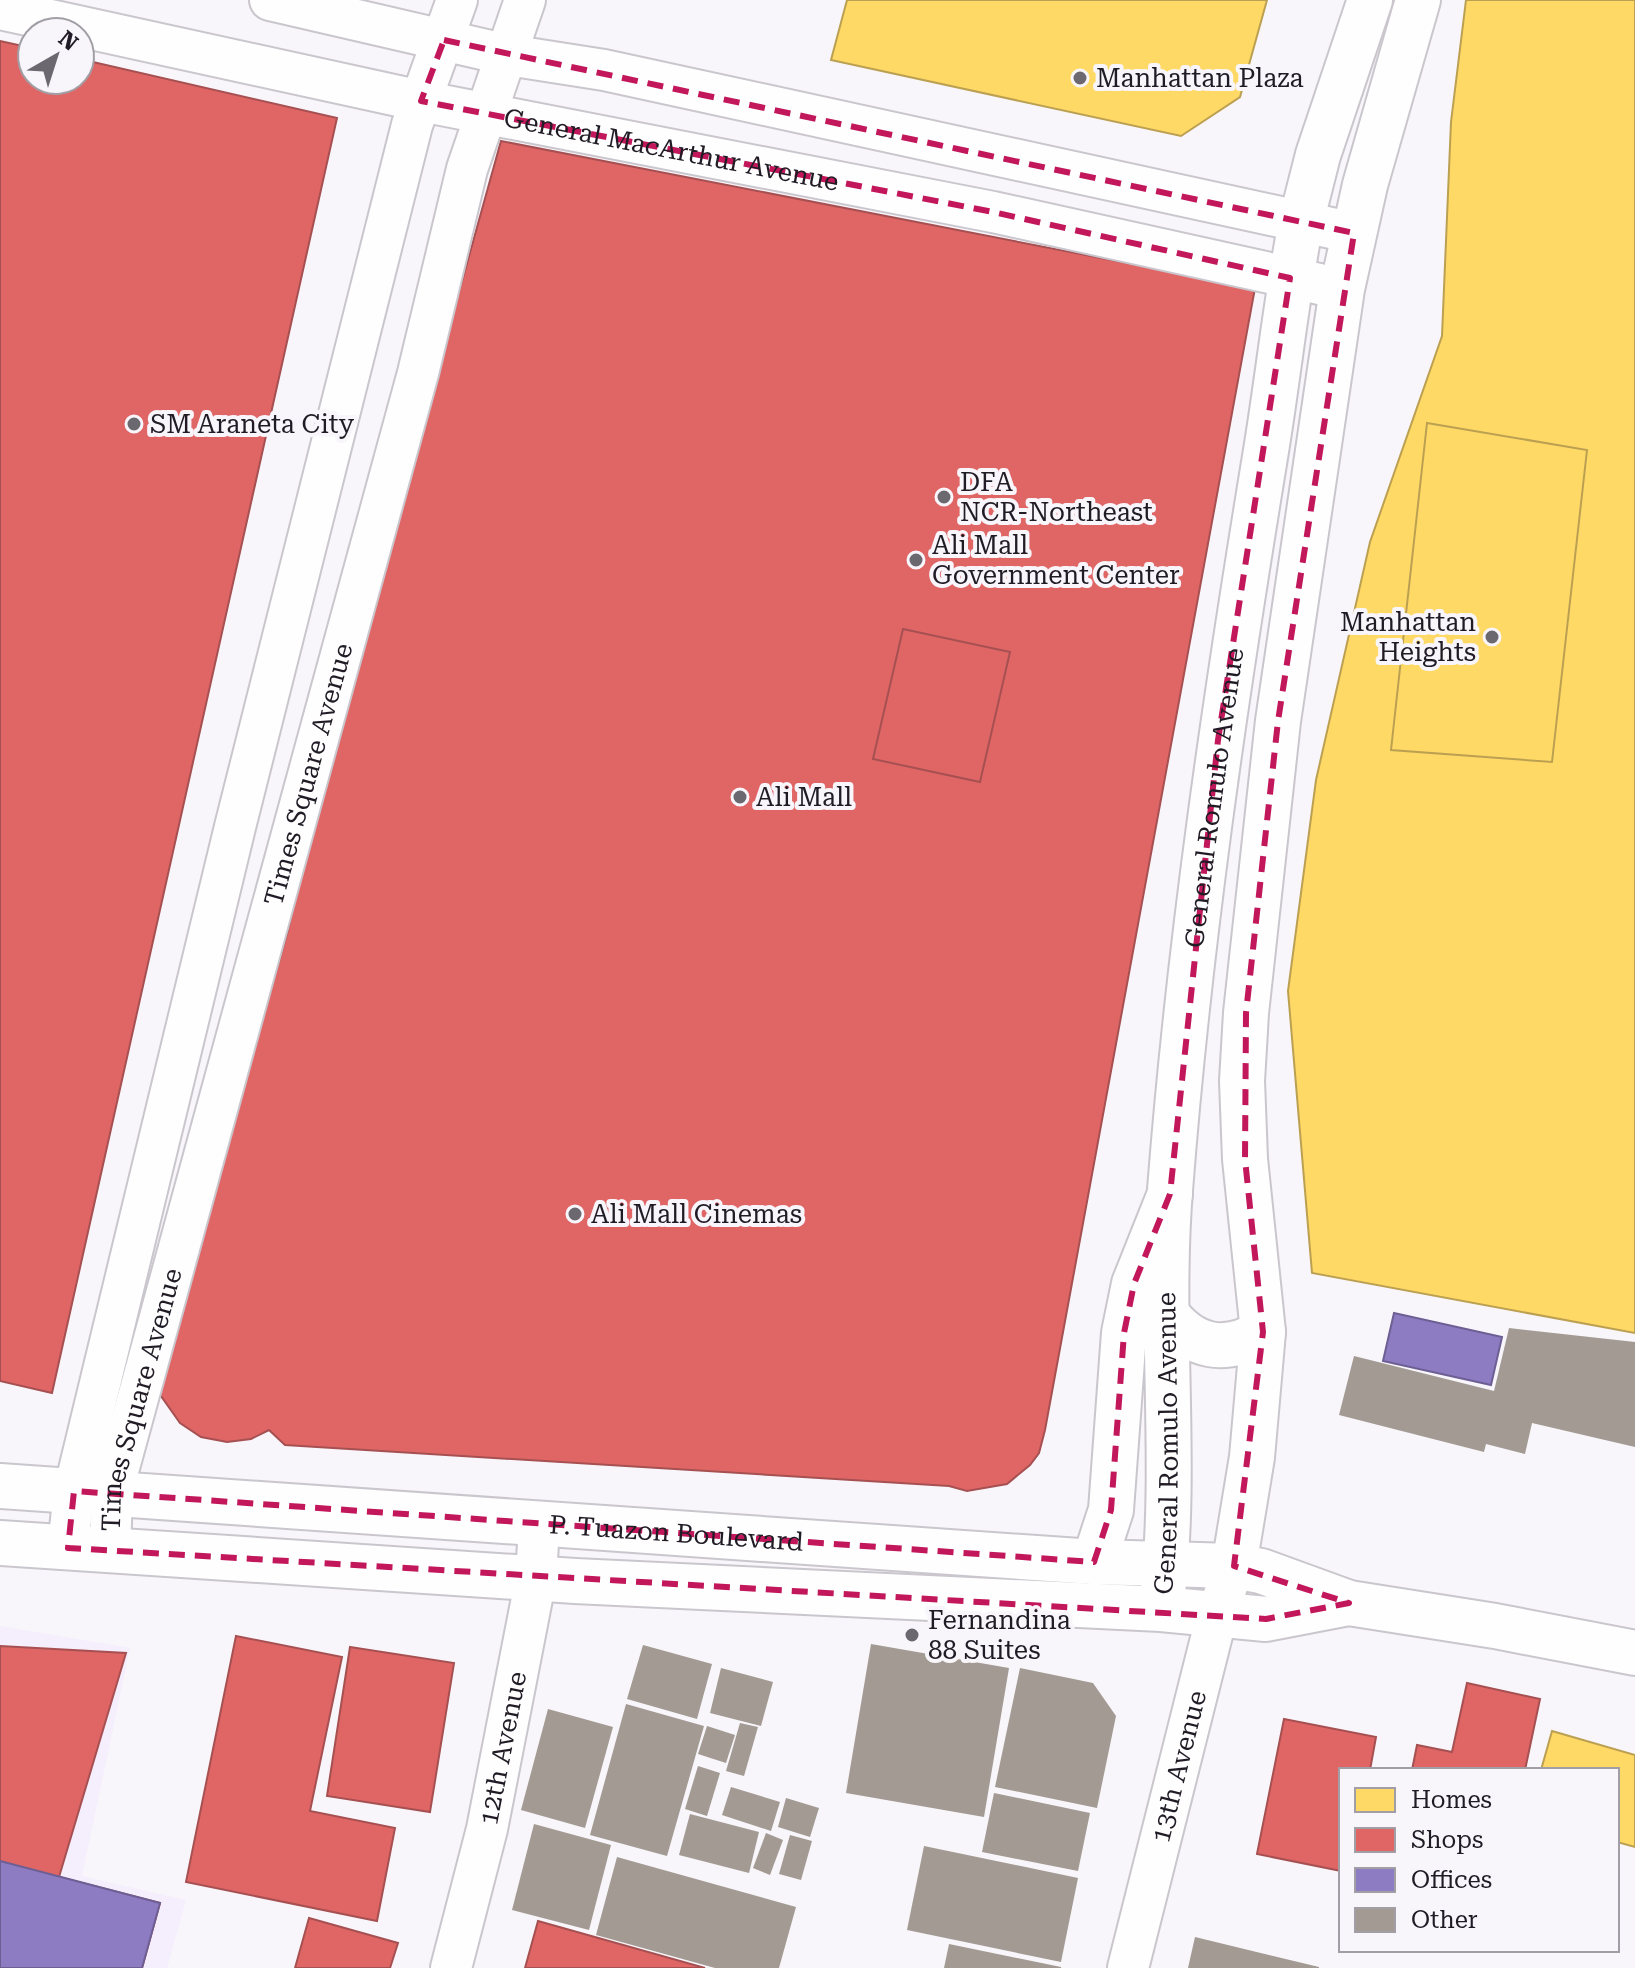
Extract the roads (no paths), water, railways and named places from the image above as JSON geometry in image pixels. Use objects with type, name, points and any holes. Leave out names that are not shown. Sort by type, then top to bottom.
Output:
[{"type":"street","points":[[270,0],[508,55],[604,70],[1354,233]]},
{"type":"street","name":"Times Square Avenue","points":[[89,1550],[93,1492],[231,842],[421,101],[457,0]]},
{"type":"street","name":"Times Square Avenue","points":[[93,1492],[418,373],[467,169],[525,0]]},
{"type":"street","name":"General Romulo Avenue","points":[[1161,1609],[1166,1563],[1166,1313],[1170,1194],[1186,1007],[1218,740],[1301,222],[1318,155],[1370,0]]},
{"type":"street","name":"General Romulo Avenue","points":[[1234,1566],[1252,1457],[1263,1332],[1245,1159],[1242,1081],[1246,1013],[1278,721],[1342,289],[1354,233],[1418,0]]},
{"type":"street","name":"General MacArthur Avenue","points":[[0,9],[421,101],[993,212],[1342,289]]},
{"type":"street","points":[[1094,1562],[1111,1510],[1124,1333],[1134,1284],[1170,1194]]},
{"type":"street","points":[[1166,1313],[1180,1331],[1210,1345],[1243,1343],[1263,1332]]},
{"type":"street","name":"P. Tuazon Boulevard","points":[[0,1486],[1094,1562],[1234,1566],[1261,1571],[1349,1603],[1495,1626],[1635,1653]]},
{"type":"street","name":"12th Avenue","points":[[451,1968],[487,1829],[536,1578],[539,1525]]},
{"type":"street","name":"P. Tuazon Boulevard","points":[[0,1543],[536,1578],[1161,1609],[1266,1619],[1349,1603]]},
{"type":"street","name":"13th Avenue","points":[[1128,1968],[1217,1615],[1234,1566]]},
{"type":"place","name":"Manhattan Plaza","points":[[1080,78]]},
{"type":"place","name":"SM Araneta City","points":[[134,424]]},
{"type":"place","name":"DFA NCR-Northeast","points":[[944,497]]},
{"type":"place","name":"Ali Mall Government Center","points":[[916,560]]},
{"type":"place","name":"Manhattan Heights","points":[[1492,637]]},
{"type":"place","name":"Ali Mall","points":[[740,797]]},
{"type":"place","name":"Ali Mall Cinemas","points":[[575,1214]]},
{"type":"place","name":"Fernandina 88 Suites","points":[[912,1635]]}]
